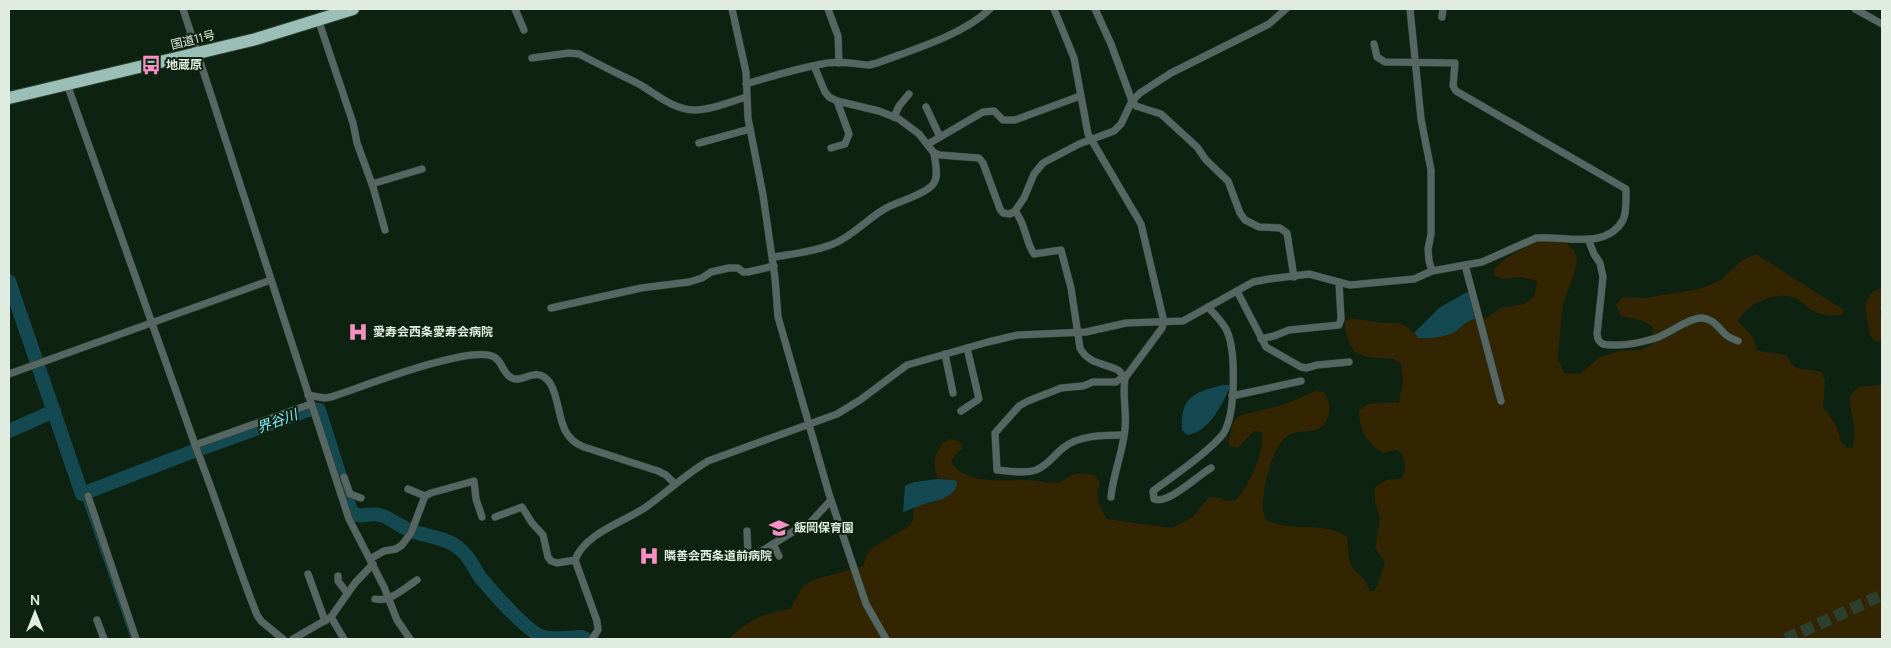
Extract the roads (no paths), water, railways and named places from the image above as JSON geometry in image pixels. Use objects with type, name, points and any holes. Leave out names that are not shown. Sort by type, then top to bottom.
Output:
[{"type":"highway","name":"国道11号","points":[[9,98],[256,38],[353,9]]},
{"type":"street","points":[[183,9],[312,408],[346,495]]},
{"type":"street","points":[[515,9],[524,30]]},
{"type":"street","points":[[732,9],[746,72],[746,97],[750,129],[764,196],[773,257],[778,316],[831,500],[866,604],[886,639]]},
{"type":"street","points":[[828,9],[838,36],[839,63]]},
{"type":"street","points":[[746,84],[789,70],[823,63],[869,65],[877,63],[935,42],[978,19],[990,9]]},
{"type":"street","points":[[1054,9],[1074,58],[1088,134],[1141,224],[1164,322],[1162,328],[1124,378],[1116,382],[1093,382],[1083,386],[1061,388],[1019,406],[995,433],[997,470],[1028,472],[1038,469],[1064,447],[1074,442],[1090,437],[1124,435]]},
{"type":"street","points":[[1095,9],[1123,74],[1132,101],[1136,106],[1161,114],[1196,147],[1230,185],[1240,213],[1245,220],[1259,227],[1280,228],[1287,233],[1294,276]]},
{"type":"street","points":[[934,153],[940,156],[973,156],[979,158],[1000,209],[1010,214],[1015,211],[1024,198],[1034,174],[1043,163],[1062,152],[1114,131],[1126,117],[1132,101],[1140,93],[1171,73],[1269,24],[1286,9]]},
{"type":"street","points":[[1410,9],[1421,119],[1431,170],[1431,234],[1428,249],[1432,271]]},
{"type":"street","points":[[1855,9],[1882,24]]},
{"type":"street","points":[[318,20],[353,123],[357,143],[372,184],[385,230]]},
{"type":"street","points":[[592,639],[598,630],[597,621],[575,560],[579,552],[595,536],[645,507],[708,461],[837,414],[860,400],[907,365],[1018,335],[1078,333],[1126,323],[1182,321],[1253,282],[1309,274],[1350,285],[1414,279],[1432,271],[1482,262],[1536,238],[1588,239],[1608,236],[1623,220],[1626,189],[1456,91],[1453,86],[1454,63],[1385,62],[1377,57],[1374,44]]},
{"type":"street","points":[[532,58],[569,53],[579,54],[636,83],[662,100],[684,109],[704,109],[746,97]]},
{"type":"street","points":[[773,257],[831,245],[850,235],[874,215],[929,189],[935,182],[934,153],[919,134],[894,117],[829,97],[814,66]]},
{"type":"street","points":[[68,84],[257,615],[261,621],[283,639]]},
{"type":"street","points":[[894,117],[899,106],[909,94]]},
{"type":"street","points":[[928,144],[983,112],[994,112],[1003,120],[1016,120],[1080,96]]},
{"type":"street","points":[[832,148],[845,144],[848,138],[837,101]]},
{"type":"street","points":[[926,107],[940,137]]},
{"type":"street","points":[[699,143],[750,129]]},
{"type":"street","points":[[372,184],[422,169]]},
{"type":"street","points":[[1015,211],[1021,218],[1030,249],[1034,254],[1061,250],[1071,288],[1080,348],[1083,354],[1090,360],[1119,370],[1124,378],[1124,435],[1111,497]]},
{"type":"street","points":[[1588,239],[1602,269],[1603,277],[1597,334],[1600,343],[1606,345],[1639,343],[1656,338],[1700,318],[1709,320],[1717,325],[1725,334],[1738,341]]},
{"type":"street","points":[[1465,265],[1501,401]]},
{"type":"street","points":[[550,308],[641,288],[689,282],[702,278],[711,272],[729,268],[738,268],[743,272],[748,272],[774,266]]},
{"type":"street","points":[[9,374],[271,280]]},
{"type":"street","points":[[1261,339],[1296,329],[1339,325],[1341,319],[1339,282]]},
{"type":"street","points":[[1237,291],[1266,347],[1306,368],[1349,362]]},
{"type":"street","points":[[1208,307],[1222,323],[1231,344],[1232,396],[1224,432],[1192,462],[1153,491],[1154,499],[1164,500],[1172,497],[1212,468]]},
{"type":"street","points":[[961,411],[979,399],[967,348]]},
{"type":"street","points":[[308,395],[324,398],[331,397],[432,364],[465,355],[486,354],[500,360],[512,379],[532,374],[545,378],[549,382],[554,393],[562,425],[573,442],[658,471],[675,484]]},
{"type":"street","points":[[944,354],[953,393]]},
{"type":"street","points":[[1232,396],[1301,381]]},
{"type":"street","points":[[197,448],[312,408]]},
{"type":"street","points":[[344,477],[352,526],[372,562],[397,620],[410,639]]},
{"type":"street","points":[[293,639],[328,619],[372,562],[384,551],[396,549],[402,545],[412,531],[425,496],[435,491],[474,481],[476,499],[482,517]]},
{"type":"street","points":[[408,489],[425,496]]},
{"type":"street","points":[[346,495],[361,498]]},
{"type":"street","points":[[88,496],[136,639]]},
{"type":"street","points":[[747,530],[748,554],[754,556],[809,524],[831,500]]},
{"type":"street","points":[[495,518],[522,507],[532,523],[543,535],[548,557],[551,561],[557,563],[575,560]]},
{"type":"street","points":[[773,544],[779,556]]},
{"type":"street","points":[[308,574],[328,619],[344,639]]},
{"type":"street","points":[[338,576],[338,581],[347,593]]},
{"type":"street","points":[[375,599],[388,598],[417,580]]},
{"type":"street","points":[[97,620],[104,639]]},
{"type":"water","points":[[1467,292],[1469,293],[1475,319],[1466,323],[1455,332],[1442,337],[1419,338],[1414,333],[1439,308]]},
{"type":"water","points":[[1222,385],[1229,385],[1230,387],[1214,417],[1202,429],[1187,435],[1182,430],[1183,410],[1186,403],[1196,394]]},
{"type":"water","points":[[938,479],[954,480],[957,482],[953,492],[944,498],[903,512],[905,486],[914,482]]},
{"type":"waterway","name":"界谷川","points":[[9,281],[82,494],[308,410],[319,410],[351,511],[354,514],[383,516],[407,529],[454,545],[466,555],[480,577],[510,611],[537,634],[548,638],[582,637],[586,639]]},
{"type":"waterway","points":[[9,431],[54,411]]},
{"type":"waterway","points":[[82,494],[132,639]]},
{"type":"tunnel","points":[[1786,639],[1882,595]]},
{"type":"place","name":"地蔵原","points":[[151,65]]},
{"type":"place","name":"愛寿会西条愛寿会病院","points":[[358,332]]},
{"type":"place","name":"飯岡保育園","points":[[779,528]]},
{"type":"place","name":"隣善会西条道前病院","points":[[649,556]]}]
